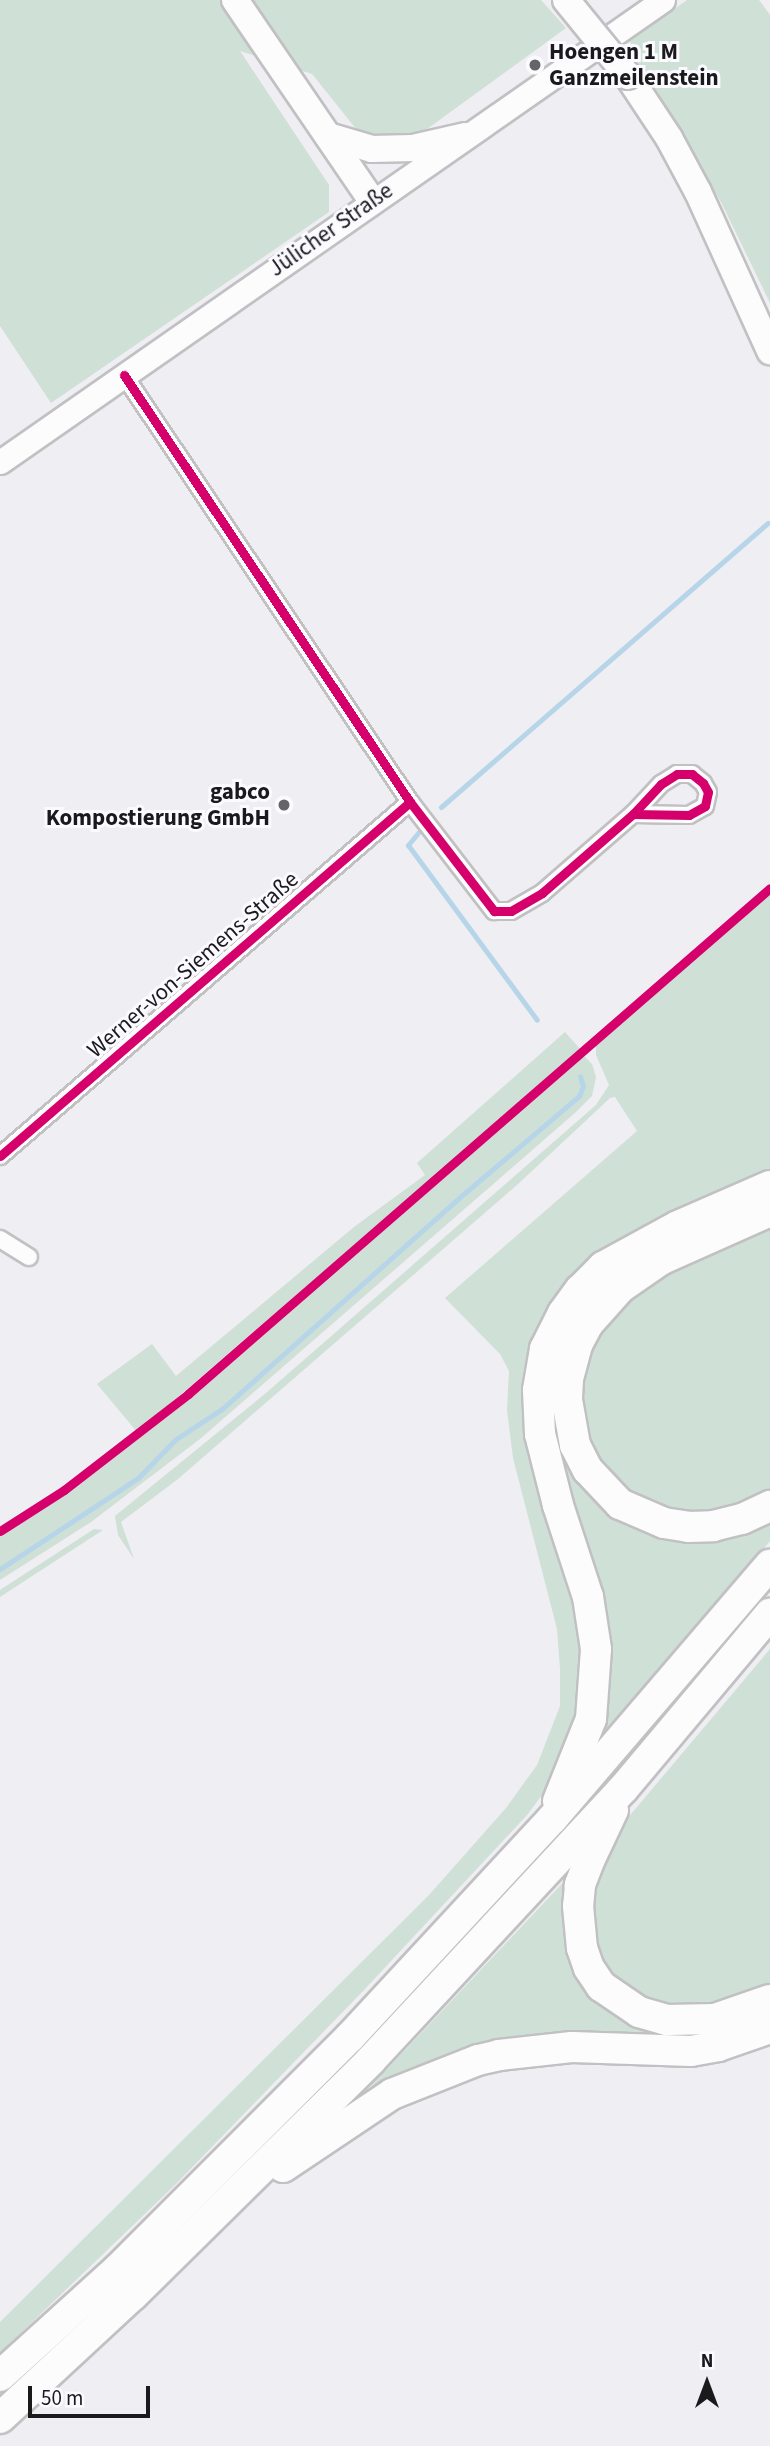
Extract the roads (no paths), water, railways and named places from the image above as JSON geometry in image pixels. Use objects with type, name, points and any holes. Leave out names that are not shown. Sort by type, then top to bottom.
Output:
[{"type":"highway","points":[[552,1819],[567,1774],[592,1718],[596,1649],[588,1597],[558,1505],[540,1434],[538,1390],[545,1349],[563,1313],[580,1290],[603,1267],[678,1226],[770,1186]]},
{"type":"highway","points":[[770,1211],[662,1259],[620,1288],[588,1324],[577,1345],[567,1400],[575,1445],[588,1469],[620,1504],[664,1523],[689,1527],[713,1526],[742,1519],[770,1506]]},
{"type":"highway","points":[[0,2376],[204,2184],[350,2037],[552,1819],[770,1565]]},
{"type":"highway","points":[[0,2418],[250,2180],[389,2041],[622,1789],[770,1614]]},
{"type":"highway","points":[[622,1789],[580,1885],[578,1930],[589,1968],[601,1986],[639,2012],[667,2020],[715,2019],[770,2000]]},
{"type":"highway","points":[[250,2180],[281,2169],[391,2094],[478,2060],[499,2054],[572,2047],[691,2051],[718,2046],[770,2028]]},
{"type":"main road","points":[[235,0],[372,201]]},
{"type":"main road","points":[[566,0],[632,73],[678,133],[726,223],[770,328]]},
{"type":"main road","points":[[585,0],[632,73],[698,192],[770,351]]},
{"type":"main road","name":"Jülicher Straße","points":[[0,463],[663,0]]},
{"type":"main road","points":[[328,136],[372,149],[413,148],[466,136]]},
{"type":"street","points":[[124,375],[410,802],[494,911],[511,911],[542,894],[633,814]]},
{"type":"street","name":"Werner-von-Siemens-Straße","points":[[0,1156],[410,802]]},
{"type":"street","points":[[0,1239],[29,1257]]},
{"type":"waterway","points":[[441,807],[768,523]]},
{"type":"waterway","points":[[418,833],[408,845],[537,1020]]},
{"type":"waterway","points":[[0,1569],[138,1478],[176,1439],[222,1409],[467,1191],[579,1096],[583,1086],[580,1076]]},
{"type":"place","name":"Hoengen 1 M Ganzmeilenstein","points":[[535,65]]},
{"type":"place","name":"gabco Kompostierung GmbH","points":[[284,805]]}]
